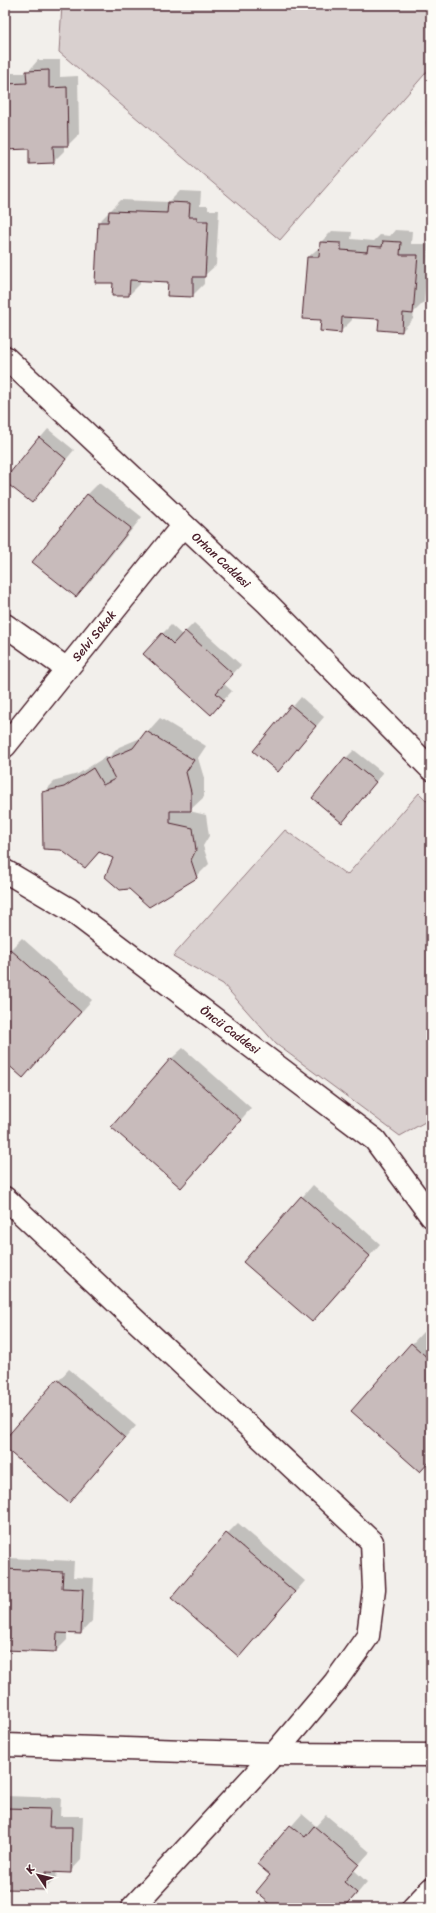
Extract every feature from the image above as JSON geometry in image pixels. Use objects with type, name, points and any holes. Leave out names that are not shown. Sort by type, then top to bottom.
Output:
[{"type":"street","name":"Orhan Caddesi","points":[[5,357],[267,603],[431,769]]},
{"type":"street","name":"Selvi Sokak","points":[[5,746],[183,525]]},
{"type":"street","points":[[5,625],[67,669]]},
{"type":"street","name":"Öncü Caddesi","points":[[5,871],[69,909],[376,1140],[431,1216]]},
{"type":"street","points":[[5,1198],[372,1542],[374,1589],[368,1636],[336,1682],[274,1754],[132,1908]]},
{"type":"street","points":[[5,1745],[274,1754],[431,1755]]},
{"type":"street","points":[[412,1908],[431,1889]]},
{"type":"shaded area","points":[[62,5],[431,5],[431,67],[280,240],[59,52]]},
{"type":"shaded area","points":[[419,793],[431,805],[431,1129],[425,1122],[400,1136],[276,1044],[223,984],[173,956],[285,830],[347,875]]},
{"type":"building","points":[[49,70],[49,88],[67,87],[68,146],[53,146],[54,163],[29,164],[29,149],[5,150],[5,84],[27,83],[26,71]]},
{"type":"building","points":[[427,121],[431,121],[431,187]]},
{"type":"building","points":[[168,202],[190,203],[189,217],[197,217],[197,221],[208,221],[205,277],[193,277],[193,297],[167,296],[168,282],[130,280],[129,296],[112,296],[113,283],[95,283],[98,222],[108,222],[109,211],[167,213]]},
{"type":"building","points":[[383,241],[401,242],[400,255],[418,255],[413,314],[403,313],[402,332],[378,330],[379,319],[342,317],[341,333],[320,331],[321,320],[302,319],[307,257],[319,257],[320,242],[341,243],[341,250],[367,252],[368,246],[382,247]]},
{"type":"building","points":[[39,437],[66,459],[32,503],[5,482],[5,479]]},
{"type":"building","points":[[87,494],[131,528],[76,597],[32,562]]},
{"type":"building","points":[[185,631],[233,674],[216,693],[224,700],[211,715],[143,654],[162,633],[173,644]]},
{"type":"building","points":[[291,705],[316,726],[278,772],[253,751]]},
{"type":"building","points":[[146,731],[194,760],[186,772],[191,792],[191,811],[170,811],[170,823],[193,828],[196,850],[191,860],[197,878],[149,907],[129,889],[120,890],[105,877],[113,858],[99,852],[85,868],[61,850],[43,849],[42,792],[64,787],[93,768],[103,785],[115,779],[105,760],[133,748]]},
{"type":"building","points":[[345,757],[376,782],[342,823],[312,798]]},
{"type":"building","points":[[10,949],[81,1012],[23,1078],[5,1062],[5,954]]},
{"type":"building","points":[[171,1058],[241,1120],[181,1188],[111,1127]]},
{"type":"building","points":[[301,1196],[370,1256],[312,1322],[243,1262]]},
{"type":"building","points":[[411,1343],[431,1361],[431,1460],[420,1472],[351,1411]]},
{"type":"building","points":[[57,1379],[125,1438],[69,1503],[5,1448],[5,1439]]},
{"type":"building","points":[[226,1533],[295,1592],[239,1657],[171,1598]]},
{"type":"building","points":[[5,1569],[63,1572],[62,1588],[83,1589],[81,1634],[57,1633],[56,1652],[5,1650]]},
{"type":"building","points":[[5,1808],[50,1809],[49,1827],[72,1827],[71,1873],[46,1872],[45,1890],[5,1889]]},
{"type":"building","points":[[290,1825],[305,1837],[314,1826],[359,1864],[344,1882],[357,1893],[344,1908],[275,1908],[256,1892],[270,1875],[257,1864]]}]
